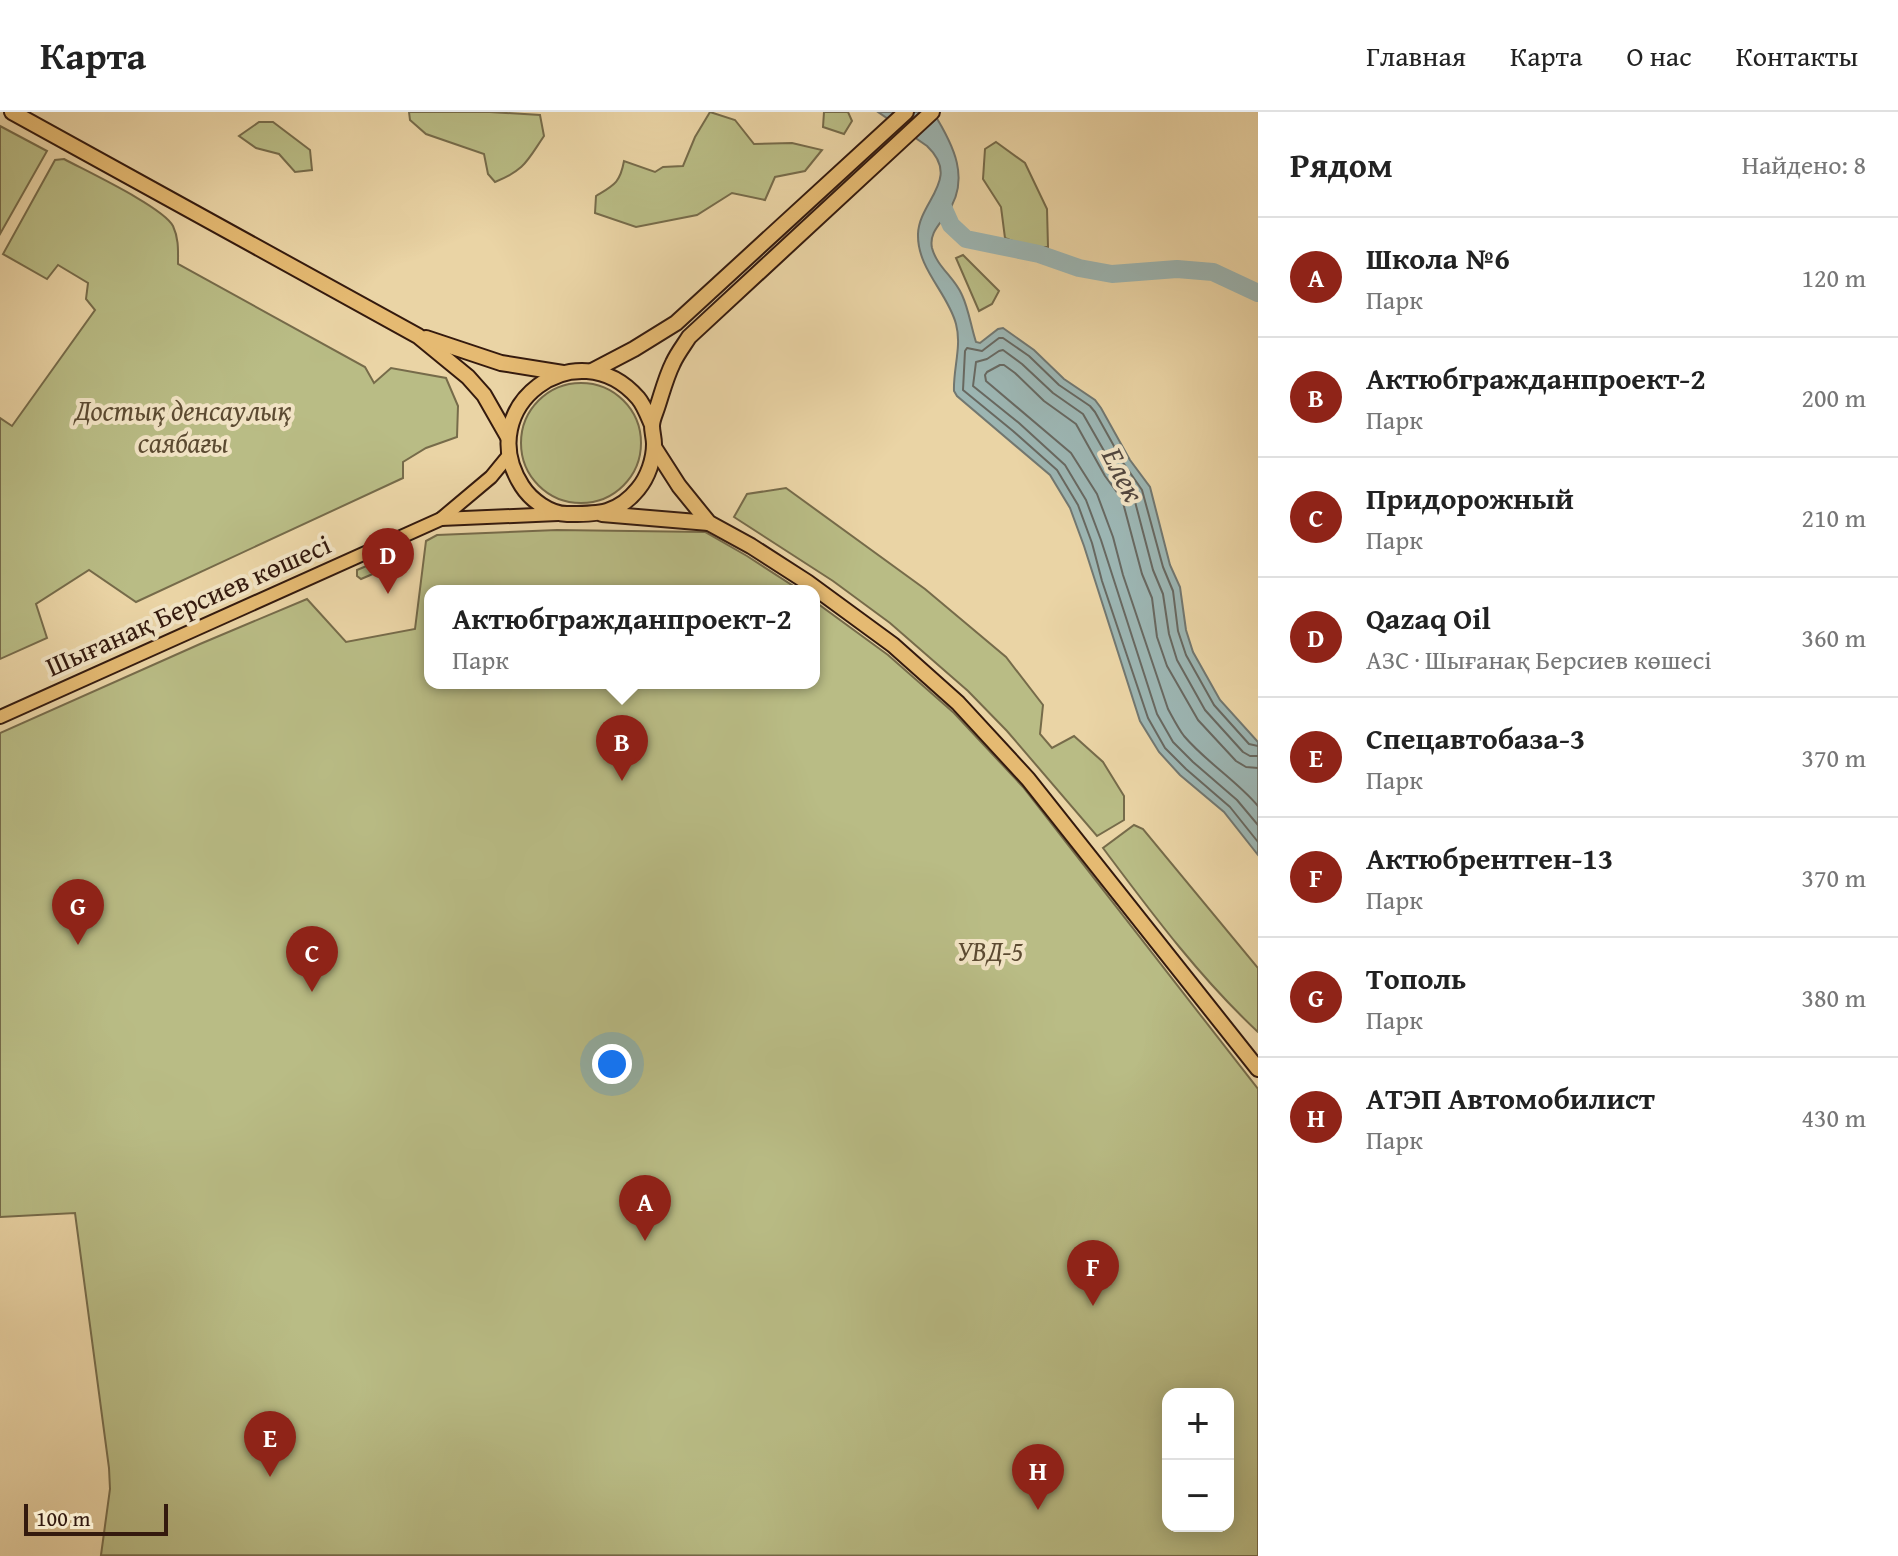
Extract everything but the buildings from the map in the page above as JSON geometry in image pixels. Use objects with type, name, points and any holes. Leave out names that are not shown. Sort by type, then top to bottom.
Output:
[{"type":"highway","points":[[12,112],[418,336],[468,377],[496,414],[508,437]]},
{"type":"highway","points":[[418,336],[501,363],[563,373],[592,371],[676,323],[906,112]]},
{"type":"highway","points":[[652,425],[673,363],[689,337],[932,112]]},
{"type":"highway","points":[[592,371],[618,381],[639,399],[652,425],[654,447],[650,469],[639,489],[622,504],[602,514]]},
{"type":"highway","points":[[563,373],[543,381],[525,396],[513,415],[508,437],[509,455],[515,474],[526,492],[542,505],[561,514],[602,514],[709,523]]},
{"type":"highway","points":[[654,447],[679,486],[709,523],[811,585]]},
{"type":"highway","points":[[820,592],[893,645],[958,703],[1028,779],[1258,1069]]},
{"type":"main road","points":[[441,519],[473,494],[509,455]]},
{"type":"main road","points":[[441,519],[561,514]]},
{"type":"main road","name":"Шығанақ Берсиев көшесі","points":[[0,717],[441,519]]},
{"type":"green space","points":[[409,112],[540,115],[544,136],[519,169],[495,182],[488,174],[484,154],[426,134],[410,120]]},
{"type":"green space","points":[[710,112],[735,120],[754,144],[792,143],[822,150],[805,171],[775,177],[765,200],[732,193],[697,215],[636,227],[595,213],[596,196],[615,183],[624,161],[655,172],[663,167],[683,166]]},
{"type":"green space","points":[[824,112],[848,112],[852,121],[844,134],[823,127]]},
{"type":"green space","points":[[259,122],[273,122],[310,150],[312,170],[295,172],[279,154],[256,148],[239,136]]},
{"type":"green space","points":[[0,126],[47,151],[0,234]]},
{"type":"green space","points":[[996,142],[1025,163],[1047,209],[1048,247],[1028,247],[1005,238],[1001,207],[983,179],[985,149]]},
{"type":"green space","name":"Достық денсаулық саябағы","points":[[64,159],[106,180],[166,218],[176,236],[178,264],[365,367],[374,383],[391,368],[446,378],[458,406],[457,437],[426,448],[403,462],[403,478],[136,602],[89,570],[36,604],[47,638],[0,659],[0,418],[12,426],[95,310],[86,299],[88,283],[58,265],[47,279],[3,254],[55,160]]},
{"type":"green space","points":[[963,255],[999,291],[992,304],[979,311],[956,258]]},
{"type":"green space","points":[[581,383],[604,387],[624,400],[637,420],[641,443],[637,466],[624,486],[604,499],[581,503],[558,499],[538,486],[525,466],[521,443],[525,420],[538,400],[558,387]]},
{"type":"green space","points":[[786,488],[925,589],[1006,657],[1043,705],[1040,734],[1052,748],[1074,736],[1103,762],[1124,796],[1124,820],[1097,836],[1007,731],[968,691],[890,623],[833,581],[734,517],[747,494]]},
{"type":"green space","name":"УВД-5","points":[[557,530],[705,532],[792,585],[424,585],[424,689],[820,689],[820,605],[888,655],[954,713],[1023,787],[1258,1089],[1258,1556],[101,1555],[110,1489],[109,1468],[75,1213],[0,1217],[0,733],[307,599],[346,642],[415,629],[426,541],[437,535]]},
{"type":"green space","points":[[397,553],[402,556],[401,562],[361,579],[357,576],[357,570]]},
{"type":"green space","points":[[1134,825],[1143,829],[1258,968],[1258,1032],[1196,966],[1103,848]]},
{"type":"water","points":[[878,112],[933,112],[953,149],[959,175],[958,189],[931,243],[938,261],[962,295],[976,342],[980,343],[1003,328],[1034,350],[1064,379],[1095,400],[1130,460],[1150,487],[1170,565],[1180,587],[1186,630],[1193,652],[1220,700],[1258,742],[1258,855],[1224,812],[1180,775],[1159,752],[1140,721],[1084,546],[1070,508],[1050,475],[954,391],[958,341],[956,324],[947,302],[927,270],[918,234],[920,222],[940,180],[940,169],[937,158],[927,146]]},
{"type":"waterway","name":"Елек","points":[[942,205],[951,225],[966,239],[1039,254],[1079,268],[1112,274],[1177,269],[1213,272],[1258,293]]},
{"type":"place","name":"Qazaq Oil","points":[[388,594]]},
{"type":"place","name":"Актюбгражданпроект-2","points":[[622,781]]},
{"type":"place","name":"Тополь","points":[[78,945]]},
{"type":"place","name":"Придорожный","points":[[312,992]]},
{"type":"place","name":"Школа №6","points":[[645,1241]]},
{"type":"place","name":"Актюбрентген-13","points":[[1093,1306]]},
{"type":"place","name":"Спецавтобаза-3","points":[[270,1477]]},
{"type":"place","name":"АТЭП Автомобилист","points":[[1038,1510]]}]
